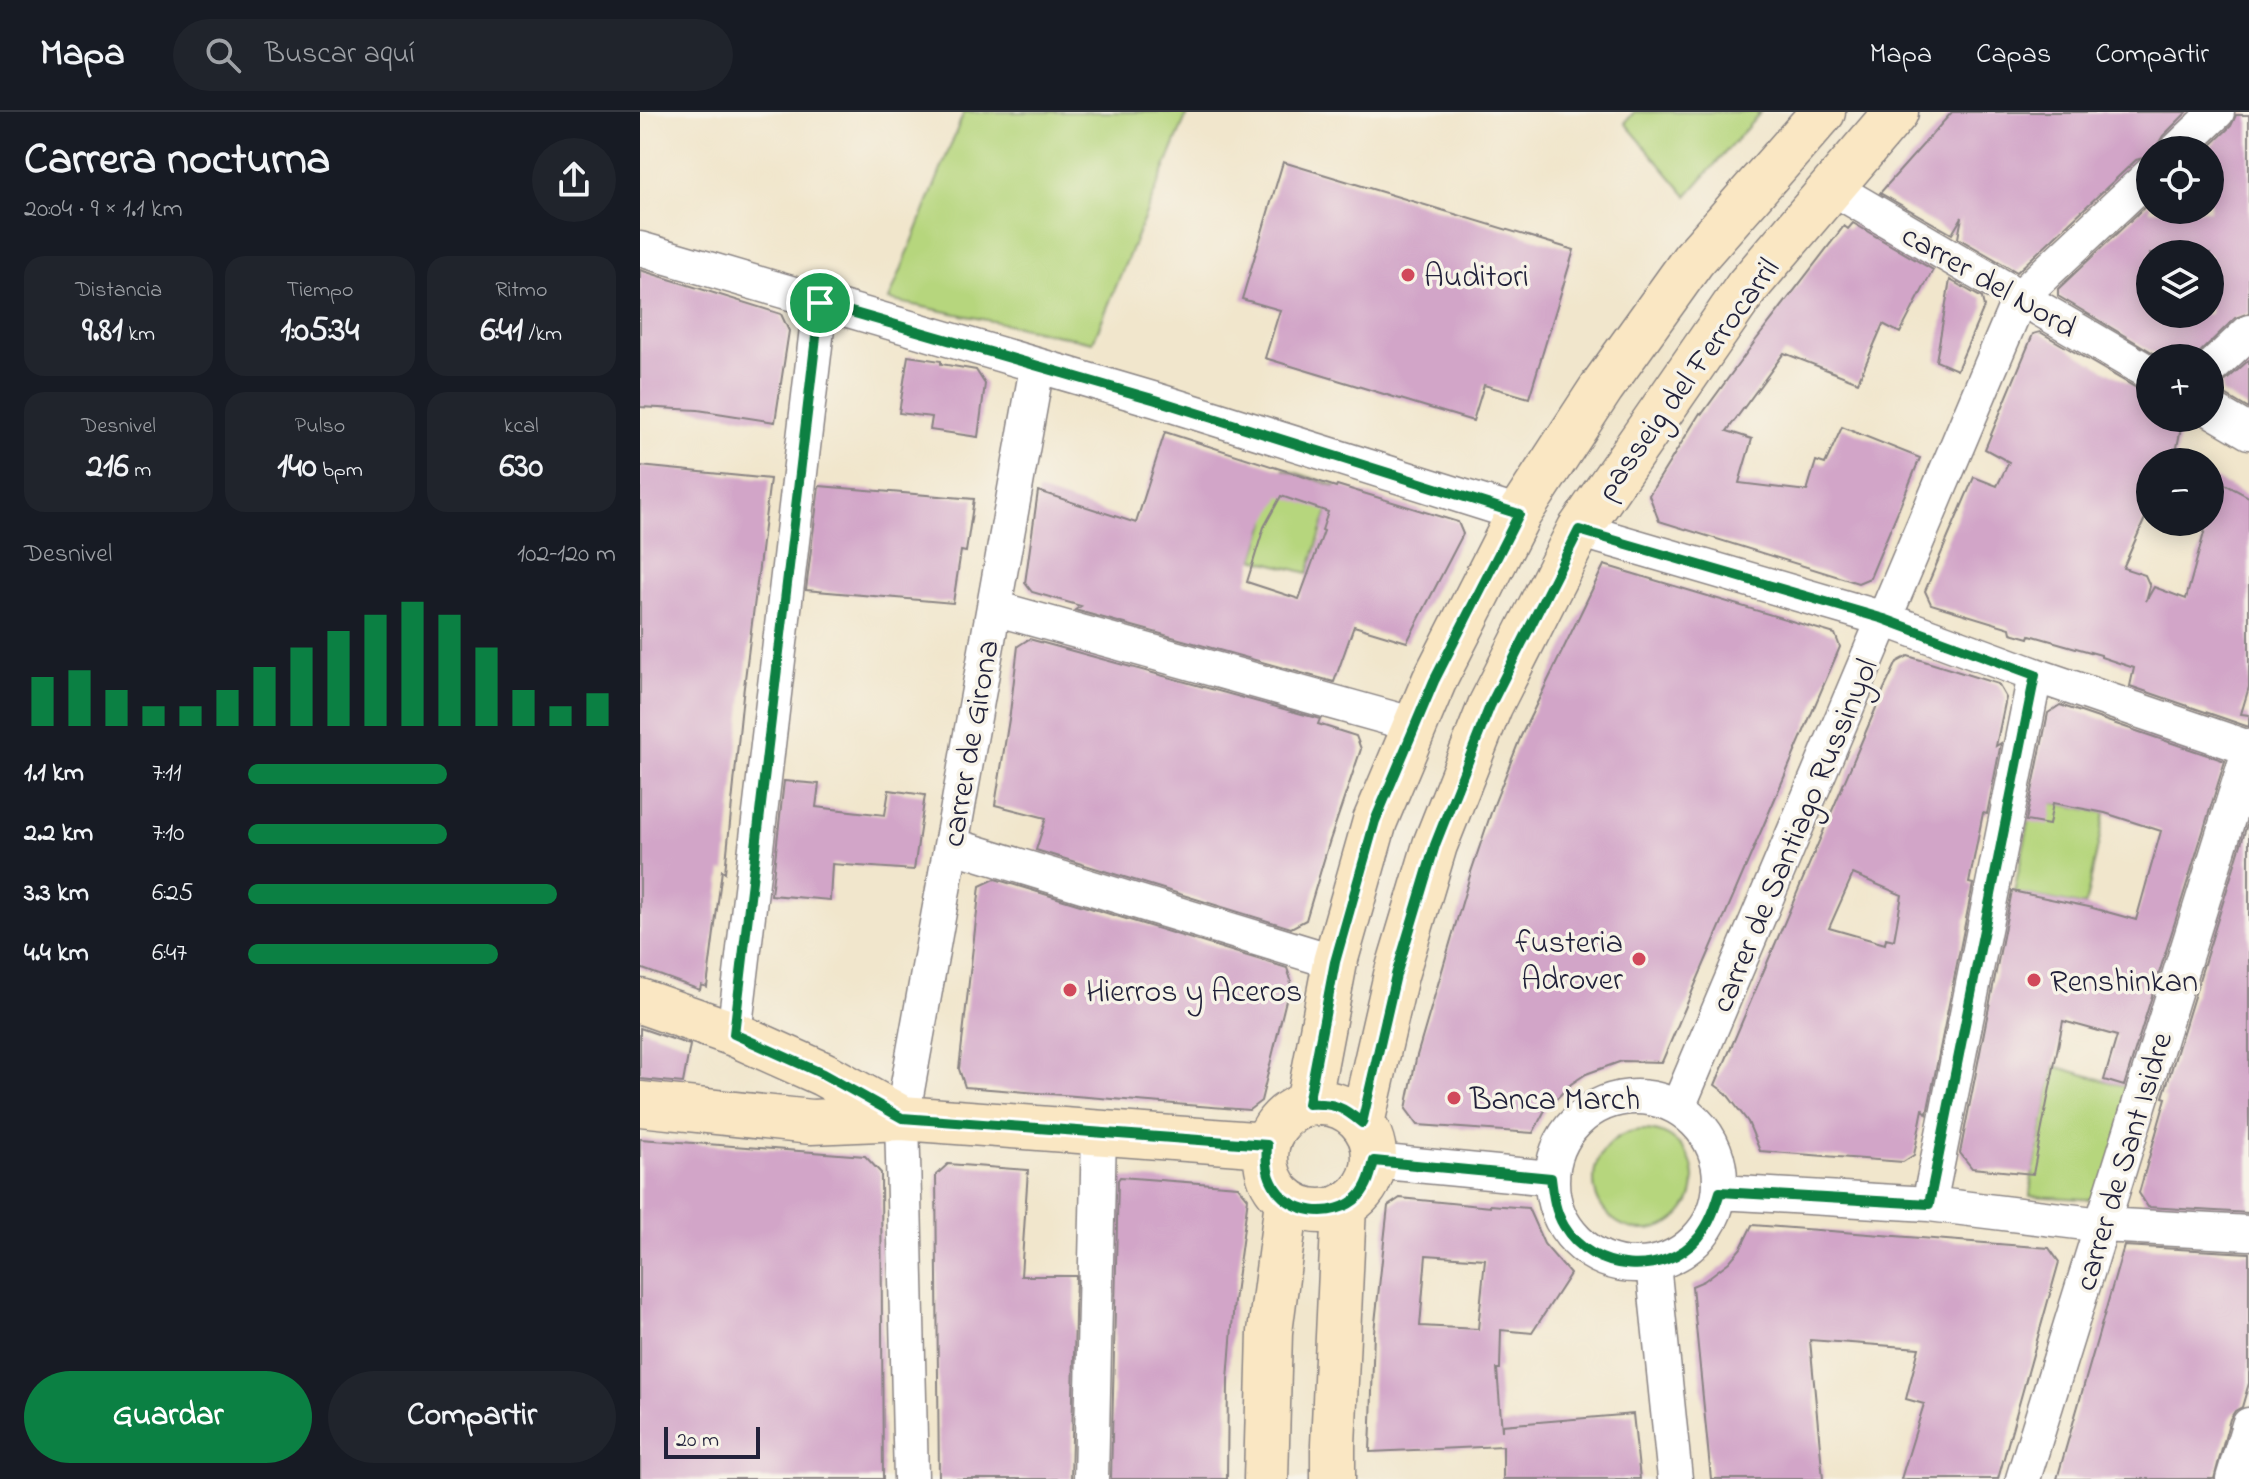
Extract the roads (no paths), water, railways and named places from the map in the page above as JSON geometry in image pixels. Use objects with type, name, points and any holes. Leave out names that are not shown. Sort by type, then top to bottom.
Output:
[{"type":"main road","name":"passeig del Ferrocarril","points":[[1308,1104],[1335,962],[1375,821],[1434,681],[1519,514],[1602,387],[1693,260],[1823,112]]},
{"type":"main road","name":"passeig del Ferrocarril","points":[[1368,1142],[1396,975],[1435,845],[1490,706],[1579,530],[1747,287],[1896,112]]},
{"type":"main road","points":[[640,1001],[734,1034],[823,1074],[902,1118]]},
{"type":"main road","points":[[811,1122],[828,1102],[823,1074]]},
{"type":"main road","points":[[1328,1103],[1347,1110],[1368,1142],[1370,1179],[1360,1195],[1344,1206],[1325,1212],[1305,1210],[1287,1201],[1273,1186],[1266,1166],[1267,1145],[1281,1119],[1308,1104],[1328,1103]]},
{"type":"main road","points":[[640,1104],[811,1122],[902,1118],[1267,1145]]},
{"type":"main road","points":[[1266,1479],[1270,1332],[1287,1201]]},
{"type":"main road","points":[[1333,1479],[1344,1206]]},
{"type":"street","points":[[2192,136],[2217,112]]},
{"type":"street","name":"carrer del Nord","points":[[1831,187],[2136,365]]},
{"type":"street","points":[[2020,297],[2136,188]]},
{"type":"street","points":[[640,249],[1156,400],[1519,514]]},
{"type":"street","name":"carrer de Santiago Russinyol","points":[[1678,1107],[2020,297]]},
{"type":"street","points":[[734,1034],[820,303]]},
{"type":"street","points":[[2224,356],[2249,332]]},
{"type":"street","name":"carrer de Girona","points":[[911,1479],[902,1118],[1037,367]]},
{"type":"street","points":[[2224,417],[2249,432]]},
{"type":"street","points":[[1579,530],[1884,619],[2249,749]]},
{"type":"street","points":[[994,608],[1415,725]]},
{"type":"street","points":[[1929,1204],[2035,675]]},
{"type":"street","name":"carrer de Sant Isidre","points":[[2023,1479],[2249,749]]},
{"type":"street","points":[[951,845],[1335,962]]},
{"type":"street","points":[[1622,1097],[1651,1097],[1678,1107],[1697,1123],[1712,1143],[1719,1167],[1720,1192],[1712,1217],[1698,1238],[1677,1255],[1653,1264],[1628,1265],[1603,1259],[1581,1246],[1564,1227],[1554,1204],[1551,1178],[1557,1150],[1572,1125],[1594,1107],[1622,1097]]},
{"type":"street","points":[[1091,1479],[1099,1131]]},
{"type":"street","points":[[1368,1142],[1551,1178]]},
{"type":"street","points":[[1720,1192],[1929,1204],[2102,1225],[2249,1233]]},
{"type":"street","points":[[1653,1264],[1675,1479]]},
{"type":"street","points":[[2233,1479],[2249,1425]]},
{"type":"place","name":"Auditori","points":[[1408,275]]},
{"type":"place","name":"fusteria Adrover","points":[[1639,959]]},
{"type":"place","name":"Renshinkan","points":[[2034,980]]},
{"type":"place","name":"Hierros y Aceros","points":[[1070,990]]},
{"type":"place","name":"Banca March","points":[[1454,1098]]}]
